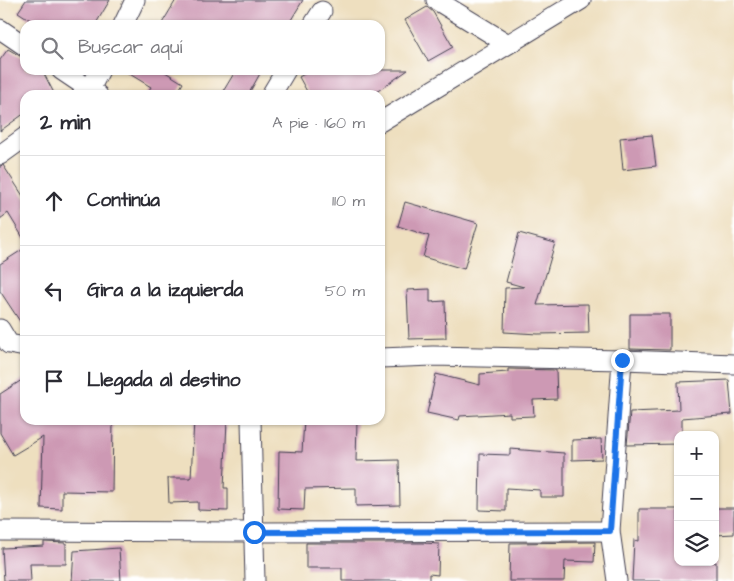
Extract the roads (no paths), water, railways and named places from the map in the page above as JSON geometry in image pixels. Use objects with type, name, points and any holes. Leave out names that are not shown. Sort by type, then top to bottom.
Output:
[{"type":"street","points":[[125,20],[135,0]]},
{"type":"street","points":[[436,0],[508,44]]},
{"type":"street","points":[[385,119],[580,0]]},
{"type":"street","points":[[0,29],[20,43]]},
{"type":"street","points":[[67,75],[86,90]]},
{"type":"street","points":[[91,90],[98,75]]},
{"type":"street","points":[[274,90],[283,75]]},
{"type":"street","points":[[0,155],[20,141]]},
{"type":"street","points":[[385,358],[433,356],[734,364]]},
{"type":"street","points":[[617,581],[610,531],[622,360]]},
{"type":"street","points":[[252,425],[255,581]]},
{"type":"street","points":[[0,531],[610,531]]}]
